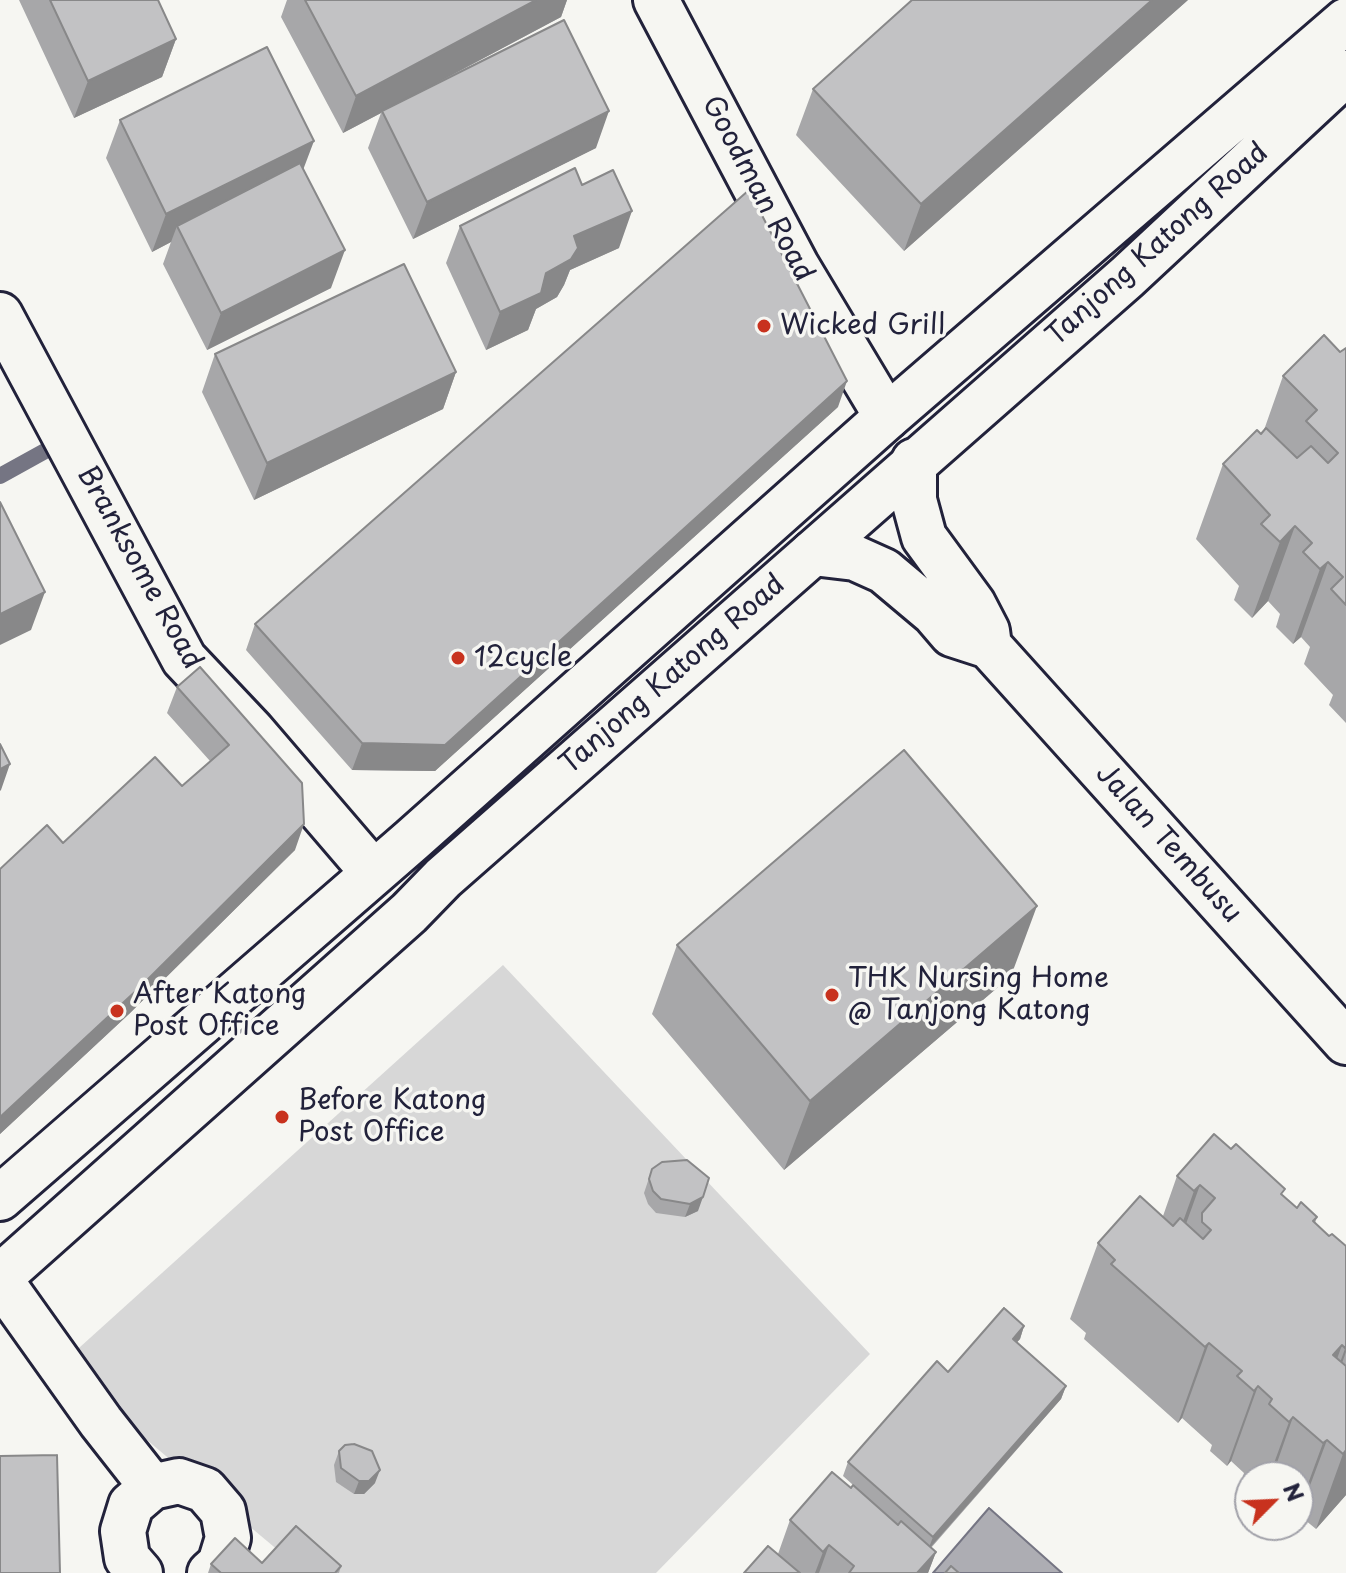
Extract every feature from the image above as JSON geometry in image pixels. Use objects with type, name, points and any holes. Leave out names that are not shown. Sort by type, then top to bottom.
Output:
[{"type":"main road","name":"Goodman Road","points":[[656,0],[796,265],[887,417]]},
{"type":"main road","name":"Tanjong Katong Road","points":[[0,1198],[372,871],[412,840],[887,417],[1346,21]]},
{"type":"main road","name":"Tanjong Katong Road","points":[[0,1278],[914,461],[1127,277],[1346,73]]},
{"type":"main road","name":"Branksome Road","points":[[0,315],[184,659],[252,731],[372,871]]},
{"type":"main road","points":[[813,553],[855,558],[884,571],[934,613],[952,634],[989,646],[987,631],[973,604],[924,537],[914,500],[914,461]]},
{"type":"main road","name":"Jalan Tembusu","points":[[989,646],[1346,1042]]},
{"type":"main road","points":[[0,1278],[101,1422],[152,1487]]},
{"type":"main road","points":[[140,1573],[127,1558],[123,1531],[131,1505],[152,1487],[179,1481],[205,1490],[223,1511],[228,1538],[220,1564],[210,1573]]},
{"type":"shaded area","points":[[503,965],[870,1354],[656,1573],[305,1573],[59,1366]]},
{"type":"shaded area","points":[[989,1508],[1062,1573],[933,1573]]},
{"type":"building","points":[[50,0],[158,0],[176,39],[88,81]]},
{"type":"building","points":[[305,0],[536,0],[356,96]]},
{"type":"building","points":[[912,0],[1152,0],[921,204],[813,89]]},
{"type":"building","points":[[564,20],[609,111],[427,202],[382,111]]},
{"type":"building","points":[[267,47],[314,141],[166,214],[120,120]]},
{"type":"building","points":[[300,163],[345,250],[221,313],[177,226]]},
{"type":"building","points":[[575,168],[582,185],[613,170],[632,211],[574,236],[578,248],[571,259],[546,273],[541,293],[500,312],[460,226]]},
{"type":"building","points":[[749,190],[847,381],[445,745],[362,743],[255,624]]},
{"type":"building","points":[[404,264],[456,372],[267,463],[215,354]]},
{"type":"building","points":[[1324,335],[1340,352],[1346,348],[1346,605],[1331,589],[1343,577],[1328,562],[1320,569],[1303,552],[1312,543],[1295,526],[1280,542],[1261,524],[1270,515],[1223,464],[1257,430],[1261,434],[1266,428],[1297,458],[1311,446],[1328,463],[1338,453],[1306,421],[1317,410],[1283,376]]},
{"type":"building","points":[[0,502],[45,592],[0,614]]},
{"type":"building","points":[[200,667],[302,783],[304,824],[139,988],[0,1117],[0,869],[47,825],[63,843],[155,757],[182,786],[229,745],[177,687]]},
{"type":"building","points":[[0,744],[10,764],[0,769]]},
{"type":"building","name":"THK Nursing Home @ Tanjong Katong","points":[[904,750],[1037,906],[810,1101],[677,945]]},
{"type":"building","points":[[1214,1134],[1231,1149],[1236,1144],[1285,1189],[1281,1194],[1297,1208],[1301,1202],[1317,1217],[1313,1221],[1346,1246],[1346,1346],[1342,1345],[1333,1355],[1346,1366],[1346,1450],[1343,1454],[1327,1440],[1323,1443],[1293,1417],[1289,1422],[1269,1404],[1272,1399],[1258,1386],[1254,1391],[1237,1376],[1242,1371],[1209,1343],[1205,1347],[1111,1264],[1115,1260],[1098,1243],[1140,1196],[1173,1226],[1180,1218],[1203,1239],[1211,1230],[1202,1222],[1202,1213],[1215,1198],[1200,1185],[1194,1191],[1177,1176]]},
{"type":"building","points":[[687,1160],[709,1178],[703,1197],[690,1204],[661,1199],[653,1191],[649,1179],[652,1169],[662,1162]]},
{"type":"building","points":[[1004,1308],[1024,1326],[1013,1339],[1066,1386],[933,1537],[848,1462],[937,1361],[948,1372]]},
{"type":"building","points":[[354,1444],[372,1451],[380,1470],[369,1481],[359,1481],[341,1468],[339,1451],[345,1445]]},
{"type":"building","points":[[57,1455],[60,1573],[0,1573],[0,1456]]},
{"type":"building","points":[[832,1472],[851,1488],[853,1485],[898,1525],[901,1521],[936,1552],[917,1573],[849,1573],[854,1566],[829,1545],[823,1552],[790,1520]]},
{"type":"building","points":[[296,1526],[341,1566],[335,1573],[221,1573],[211,1564],[235,1538],[262,1563]]},
{"type":"building","points":[[768,1546],[800,1573],[744,1573]]},
{"type":"building","points":[[951,1566],[959,1573],[945,1573]]},
{"type":"waterway","points":[[0,476],[65,440]]},
{"type":"place","name":"Wicked Grill","points":[[764,326]]},
{"type":"place","name":"12cycle","points":[[458,658]]},
{"type":"place","name":"THK Nursing Home @ Tanjong Katong","points":[[832,995]]},
{"type":"place","name":"After Katong Post Office","points":[[117,1011]]},
{"type":"place","name":"Before Katong Post Office","points":[[282,1117]]}]
